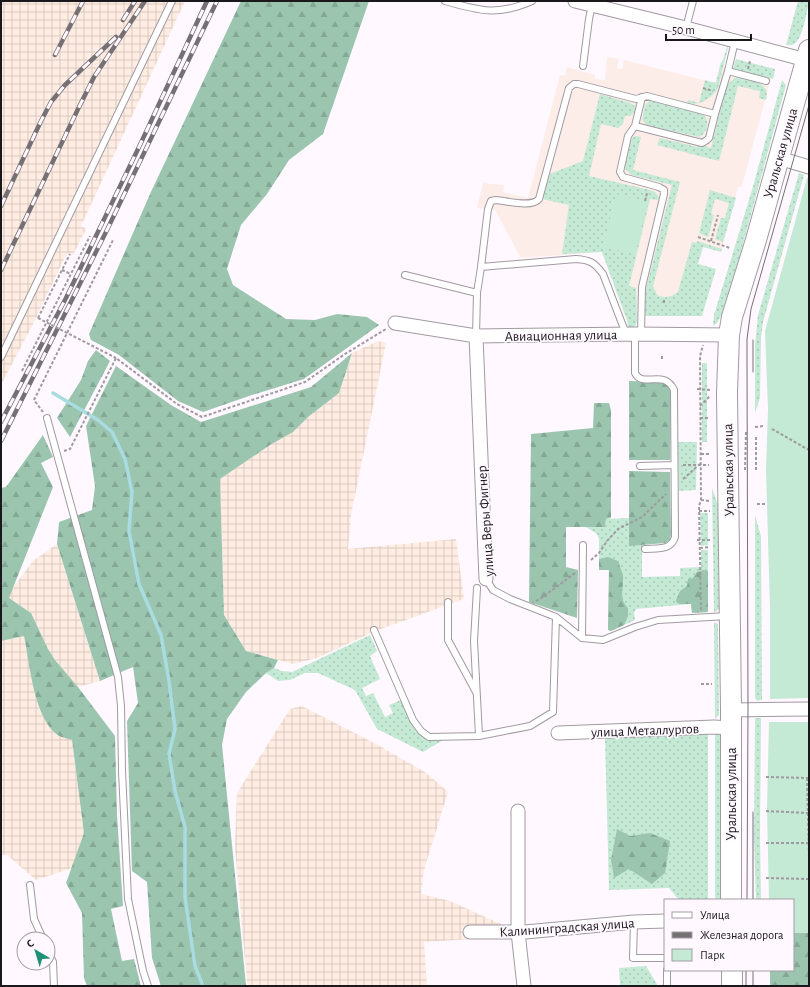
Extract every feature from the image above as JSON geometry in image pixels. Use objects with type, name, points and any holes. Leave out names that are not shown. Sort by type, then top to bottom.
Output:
[{"type":"main road","name":"Уральская улица","points":[[731,899],[732,719],[727,400],[729,335],[732,317],[756,240],[808,55]]},
{"type":"main road","points":[[732,971],[732,986]]},
{"type":"street","points":[[575,1],[592,4],[735,41],[808,55]]},
{"type":"street","points":[[779,158],[809,167]]},
{"type":"street","name":"Авиационная улица","points":[[395,322],[476,336],[634,334],[729,335]]},
{"type":"street","name":"улица Веры Фигнер","points":[[476,336],[481,584]]},
{"type":"street","name":"улица Металлургов","points":[[558,733],[714,727],[732,719],[809,709]]},
{"type":"street","points":[[518,811],[518,932],[524,986]]},
{"type":"street","name":"Калининградская улица","points":[[470,932],[518,932],[634,922],[664,921]]},
{"type":"lane","points":[[1,357],[172,1]]},
{"type":"lane","points":[[445,1],[489,12],[516,8],[532,1]]},
{"type":"lane","points":[[686,28],[693,1]]},
{"type":"lane","points":[[583,66],[592,4]]},
{"type":"lane","points":[[635,126],[702,143],[707,140],[709,138],[728,71],[735,41]]},
{"type":"lane","points":[[728,71],[766,81]]},
{"type":"lane","points":[[476,336],[477,293],[488,209],[491,201],[496,200],[530,204],[537,202],[569,88],[574,84],[578,84],[636,99],[647,96],[715,114]]},
{"type":"lane","points":[[642,97],[635,126],[628,136],[620,168],[621,175],[626,178],[659,187],[664,190],[664,194],[642,287],[634,334],[635,373],[642,379],[664,379],[668,381],[674,390],[674,537],[670,546],[664,548],[646,549]]},
{"type":"lane","points":[[481,267],[576,259],[587,260],[596,265],[603,274],[634,334]]},
{"type":"lane","points":[[405,275],[477,293]]},
{"type":"lane","points":[[47,418],[118,677],[121,706],[122,771],[128,899],[141,965],[148,986]]},
{"type":"lane","points":[[640,466],[674,465]]},
{"type":"lane","points":[[583,545],[582,638],[604,640],[635,627],[658,620],[730,615]]},
{"type":"lane","points":[[479,736],[474,641],[481,584]]},
{"type":"lane","name":"улица Веры Фигнер","points":[[481,584],[510,599],[556,617],[582,638]]},
{"type":"lane","points":[[448,602],[448,640],[478,695]]},
{"type":"lane","points":[[374,630],[413,720],[421,731],[429,737],[479,736],[530,726],[553,712],[556,617]]},
{"type":"lane","points":[[30,885],[34,919],[39,931]]},
{"type":"lane","points":[[634,922],[633,958],[664,958]]},
{"type":"lane","points":[[53,971],[54,986]]},
{"type":"lane","points":[[667,971],[667,986]]},
{"type":"path","points":[[711,241],[718,215]]},
{"type":"path","points":[[22,371],[90,236]]},
{"type":"path","points":[[698,237],[730,248]]},
{"type":"path","points":[[47,418],[34,400],[113,240]]},
{"type":"path","points":[[70,254],[38,318],[116,358],[177,404],[202,417],[305,382],[345,354],[381,332]]},
{"type":"path","points":[[62,270],[71,274]]},
{"type":"path","points":[[664,298],[664,303]]},
{"type":"path","points":[[701,617],[700,548],[698,540],[699,511],[697,507],[701,500],[698,428],[700,418],[700,356],[704,342]]},
{"type":"path","points":[[70,448],[116,358]]},
{"type":"path","points":[[699,389],[710,390]]},
{"type":"path","points":[[700,406],[710,396]]},
{"type":"path","points":[[700,418],[710,418]]},
{"type":"path","points":[[755,427],[764,426]]},
{"type":"path","points":[[772,429],[809,450]]},
{"type":"path","points":[[745,470],[746,432]]},
{"type":"path","points":[[756,437],[756,470]]},
{"type":"path","points":[[700,454],[710,454]]},
{"type":"path","points":[[526,606],[543,597],[582,567],[599,553],[618,529],[642,518],[674,486],[700,464]]},
{"type":"path","points":[[674,465],[710,465]]},
{"type":"path","points":[[701,500],[710,501]]},
{"type":"path","points":[[757,504],[765,504]]},
{"type":"path","points":[[699,511],[710,512]]},
{"type":"path","points":[[698,540],[710,540]]},
{"type":"path","points":[[700,548],[710,547]]},
{"type":"path","points":[[701,684],[712,684]]},
{"type":"path","points":[[766,777],[808,778],[809,857]]},
{"type":"path","points":[[766,811],[808,813]]},
{"type":"path","points":[[766,843],[809,843]]},
{"type":"path","points":[[766,878],[809,879]]},
{"type":"shaded area","points":[[1,1],[185,1],[81,226],[86,229],[73,255],[67,253],[34,322],[1,385]]},
{"type":"shaded area","points":[[607,57],[619,59],[617,68],[622,69],[624,60],[715,83],[720,65],[771,78],[742,187],[738,187],[722,249],[720,251],[703,247],[698,264],[715,269],[702,314],[624,314],[602,252],[521,258],[495,210],[477,208],[483,183],[504,185],[503,192],[528,198],[560,75],[565,76],[567,67],[595,75],[595,79],[605,80]]},
{"type":"shaded area","points":[[378,341],[386,343],[351,515],[348,549],[456,539],[464,599],[378,630],[317,658],[293,664],[246,651],[224,615],[220,479],[270,445],[293,432],[308,417],[339,393],[352,353]]},
{"type":"shaded area","points":[[57,544],[100,681],[78,687],[55,660],[48,649],[31,613],[9,598],[12,589],[33,561]]},
{"type":"shaded area","points":[[24,636],[38,706],[47,724],[56,734],[72,740],[84,833],[72,868],[36,880],[7,855],[1,855],[1,641]]},
{"type":"shaded area","points":[[302,706],[374,743],[425,772],[448,792],[424,870],[421,894],[450,901],[501,924],[489,938],[424,942],[427,986],[250,986],[247,983],[235,848],[237,793],[290,709]]},
{"type":"green space","points":[[241,1],[369,1],[323,134],[289,160],[267,194],[241,225],[227,269],[233,285],[286,319],[315,320],[337,314],[367,317],[379,325],[304,379],[203,412],[178,401],[119,355],[91,340],[89,334],[150,194]]},
{"type":"green space","points":[[798,1],[809,1],[804,24],[798,40],[793,45],[786,45]]},
{"type":"green space","points":[[728,45],[718,88],[709,98],[699,103],[705,80],[716,83],[721,62]]},
{"type":"green space","points":[[736,59],[775,69],[773,79],[733,69]]},
{"type":"green space","points":[[736,77],[762,85],[767,94],[766,100],[759,98],[760,91],[738,86],[719,161],[657,145],[660,138],[697,147],[700,145],[711,148],[726,87]]},
{"type":"green space","points":[[782,80],[786,85],[740,255],[721,316],[717,323],[713,326],[714,315],[752,190]]},
{"type":"green space","points":[[600,94],[630,103],[634,105],[636,111],[630,116],[625,116],[623,124],[618,128],[601,124],[589,176],[650,190],[655,192],[659,197],[658,200],[650,199],[629,286],[636,288],[637,321],[634,327],[628,327],[627,320],[602,252],[562,254],[569,205],[542,199],[550,174],[583,161]]},
{"type":"green space","points":[[651,100],[704,115],[707,121],[706,130],[699,137],[646,125],[642,119],[645,105]]},
{"type":"green space","points":[[688,100],[699,103],[692,104],[687,103]]},
{"type":"green space","points":[[636,136],[641,137],[633,170],[680,182],[653,286],[657,295],[668,297],[678,292],[692,242],[697,243],[697,241],[722,249],[721,252],[703,247],[698,264],[716,269],[702,316],[645,316],[645,293],[672,185],[632,175],[625,169],[632,138]]},
{"type":"green space","points":[[799,173],[804,175],[763,322],[761,338],[760,398],[755,413],[755,345],[758,315]]},
{"type":"green space","points":[[809,177],[809,698],[770,699],[770,608],[766,470],[768,409],[765,331],[807,178]]},
{"type":"green space","points":[[710,190],[736,198],[723,242],[715,239],[721,218],[725,218],[729,203],[715,199],[711,214],[714,215],[708,237],[699,233]]},
{"type":"green space","points":[[616,194],[648,202],[635,254],[603,247]]},
{"type":"green space","points":[[96,350],[110,361],[70,437],[57,418],[81,380],[88,361]]},
{"type":"green space","points":[[352,353],[339,393],[308,417],[293,432],[270,445],[220,479],[224,615],[246,651],[278,660],[274,668],[266,673],[246,692],[227,719],[222,745],[247,986],[161,986],[152,958],[147,882],[132,871],[127,721],[138,703],[133,667],[100,681],[57,544],[59,522],[92,510],[95,486],[86,426],[116,366],[171,405],[201,422],[311,387]]},
{"type":"green space","points":[[702,363],[707,363],[707,442],[702,442]]},
{"type":"green space","points":[[629,381],[661,382],[669,386],[671,391],[670,460],[629,460]]},
{"type":"green space","points":[[594,403],[609,403],[611,410],[611,518],[606,519],[605,527],[566,527],[566,567],[578,570],[577,618],[529,602],[531,434],[593,428]]},
{"type":"green space","points":[[43,435],[53,457],[41,463],[53,487],[9,598],[31,613],[48,649],[55,660],[78,687],[115,736],[117,815],[123,906],[111,909],[122,961],[134,959],[141,986],[87,986],[84,978],[82,913],[66,883],[84,833],[72,740],[55,733],[42,713],[37,701],[24,636],[1,641],[1,488],[6,487]]},
{"type":"green space","points":[[678,442],[697,442],[696,490],[679,491]]},
{"type":"green space","points":[[629,471],[670,472],[671,534],[670,540],[665,543],[629,546]]},
{"type":"green space","points":[[712,488],[718,505],[719,609],[714,613]]},
{"type":"green space","points":[[700,513],[708,513],[708,545],[701,546]]},
{"type":"green space","points":[[755,515],[761,536],[762,700],[757,701],[755,698]]},
{"type":"green space","points":[[629,518],[629,545],[642,545],[642,577],[680,576],[680,568],[701,567],[701,550],[708,550],[708,612],[692,613],[691,604],[636,609],[634,613],[635,620],[611,631],[608,630],[609,570],[599,570],[599,539],[597,534],[586,527],[605,527],[606,519]]},
{"type":"green space","points":[[608,557],[618,561],[623,576],[622,597],[628,608],[628,616],[624,625],[611,631],[608,630],[609,570],[599,570],[599,559]]},
{"type":"green space","points":[[703,570],[708,571],[708,612],[692,613],[691,604],[680,604],[677,603],[676,600],[680,591],[687,586],[688,579],[693,578],[697,572]]},
{"type":"green space","points":[[714,622],[718,624],[719,715],[715,719]]},
{"type":"green space","points":[[370,635],[377,651],[370,656],[380,679],[362,688],[366,696],[373,693],[385,717],[393,713],[389,705],[401,700],[410,722],[421,735],[430,739],[445,739],[423,752],[377,729],[355,690],[318,673],[305,673],[290,680],[278,681],[266,673],[274,668],[292,672]]},
{"type":"green space","points":[[755,718],[761,718],[761,899],[756,899],[754,837]]},
{"type":"green space","points":[[769,722],[809,722],[809,933],[794,933],[794,899],[769,899],[767,809]]},
{"type":"green space","points":[[708,730],[708,899],[678,899],[669,888],[609,890],[605,737]]},
{"type":"green space","points":[[715,730],[720,734],[720,899],[715,899]]},
{"type":"green space","points":[[617,829],[630,836],[650,833],[670,841],[665,873],[652,884],[629,869],[614,878],[611,860]]},
{"type":"green space","points":[[794,933],[809,933],[809,986],[770,986],[770,971],[794,971]]},
{"type":"green space","points":[[646,966],[658,986],[620,986],[619,968]]},
{"type":"waterway","points":[[53,393],[98,420],[112,432],[125,459],[132,492],[129,531],[139,584],[161,635],[169,681],[175,729],[169,754],[175,791],[185,827],[185,897],[195,966],[203,986]]},
{"type":"tram line","points":[[747,899],[747,339],[751,309],[809,105]]},
{"type":"tram line","points":[[753,340],[753,372]]},
{"type":"tram line","points":[[753,812],[753,899]]},
{"type":"tram line","points":[[746,971],[746,986]]},
{"type":"tram line","points":[[753,971],[753,986]]},
{"type":"railway","points":[[55,55],[83,1]]},
{"type":"railway","points":[[123,20],[135,1]]},
{"type":"railway","points":[[1,270],[94,77],[145,1]]},
{"type":"railway","points":[[1,422],[66,298],[207,1]]},
{"type":"railway","points":[[1,441],[107,230],[217,1]]},
{"type":"railway","points":[[1,206],[51,102],[65,85],[116,37]]}]
